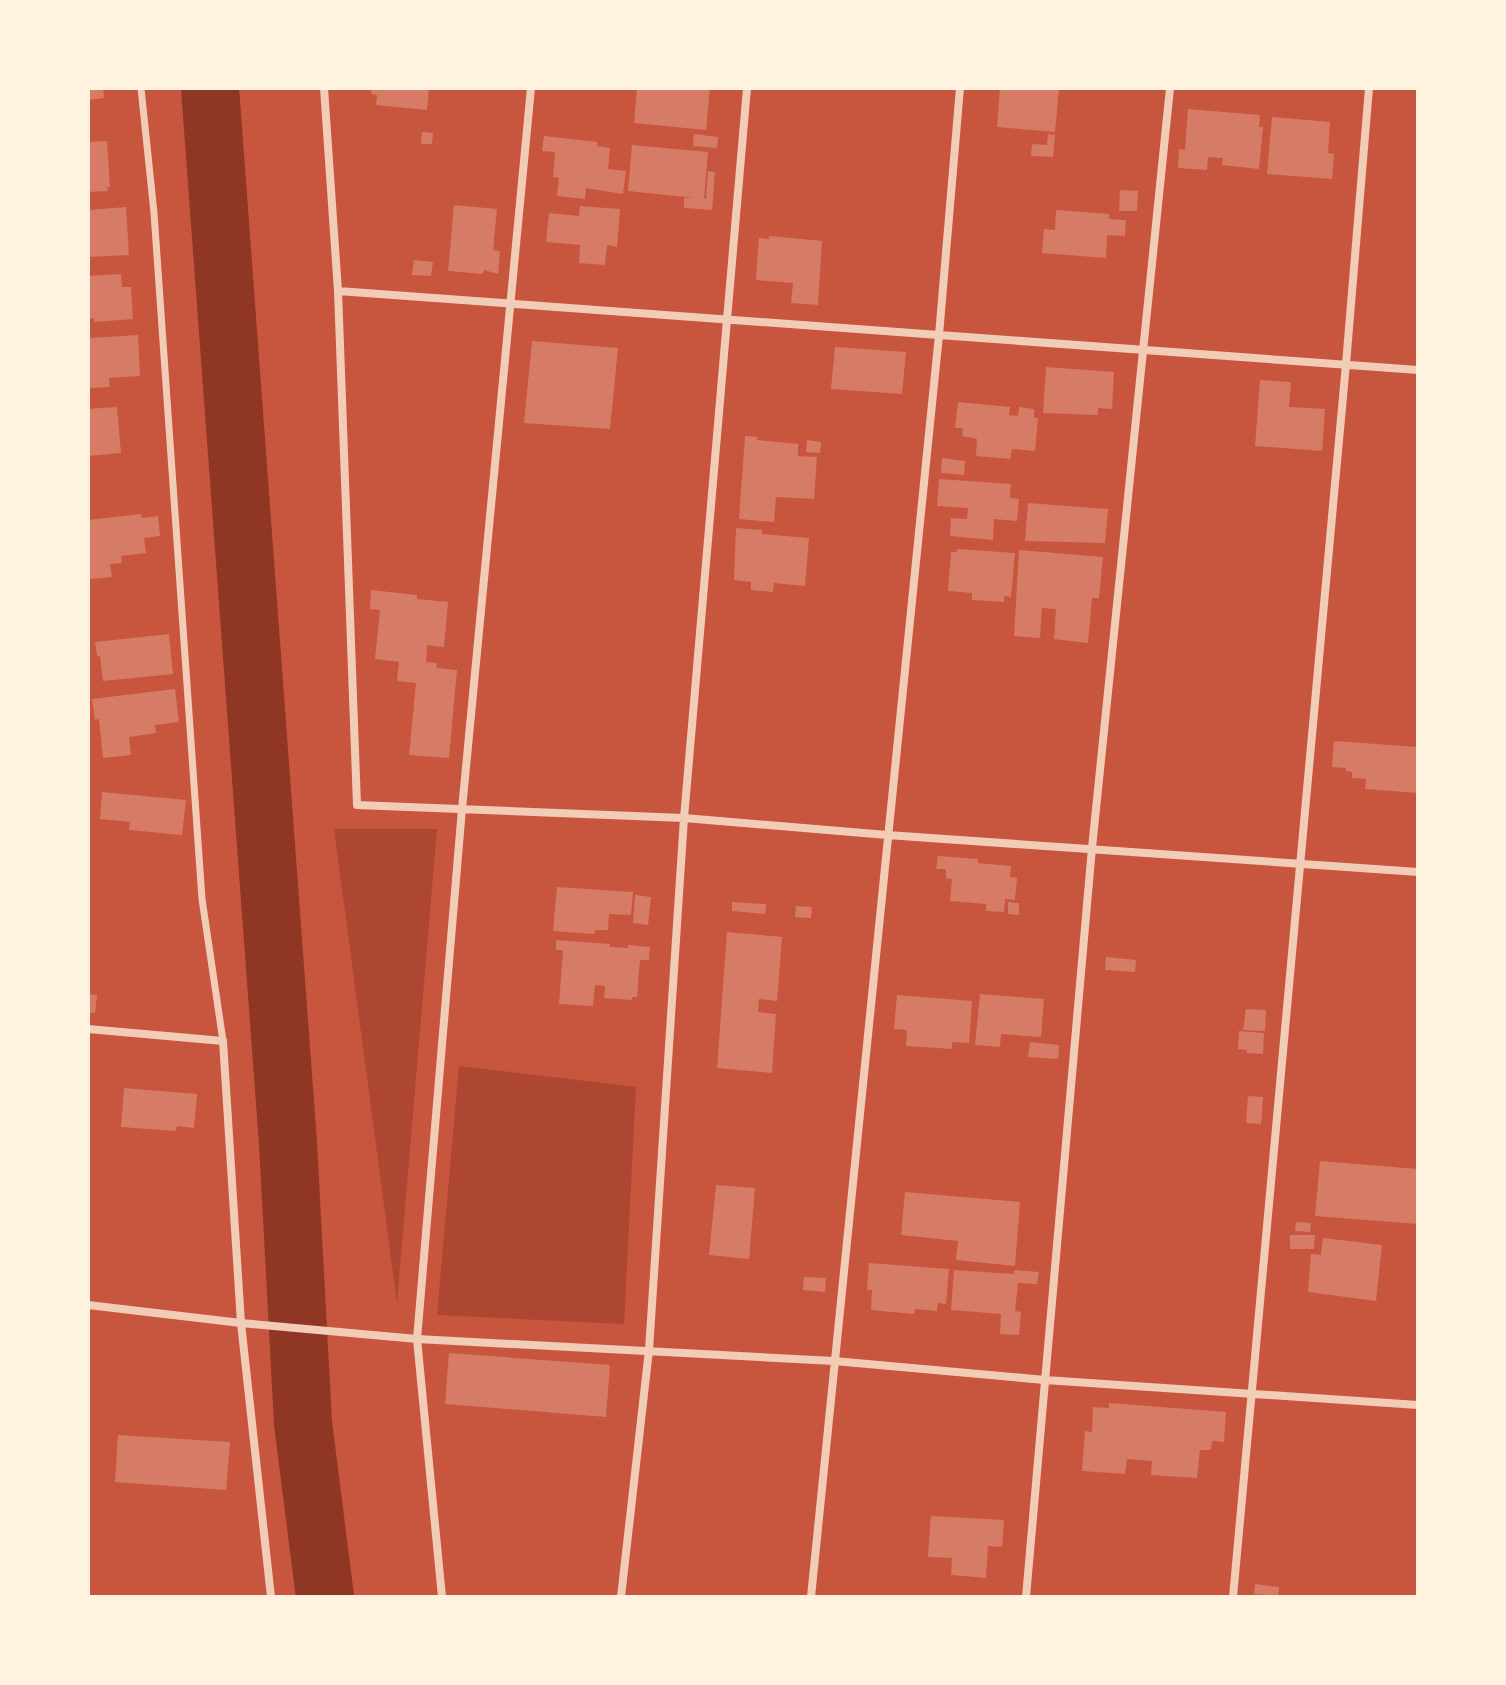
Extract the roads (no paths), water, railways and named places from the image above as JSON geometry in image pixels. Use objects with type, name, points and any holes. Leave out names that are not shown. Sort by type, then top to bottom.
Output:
[{"type":"street","points":[[141,88],[154,213],[202,899],[223,1041],[241,1323],[271,1597]]},
{"type":"street","points":[[324,88],[338,291],[357,805],[684,818],[1418,872]]},
{"type":"street","points":[[442,1597],[417,1339],[462,809],[531,88]]},
{"type":"street","points":[[621,1597],[649,1350],[684,818],[747,88]]},
{"type":"street","points":[[811,1597],[939,335],[960,88]]},
{"type":"street","points":[[1026,1597],[1092,848],[1170,88]]},
{"type":"street","points":[[1233,1597],[1369,88]]},
{"type":"street","points":[[338,291],[1418,370]]},
{"type":"street","points":[[88,1029],[223,1041]]},
{"type":"street","points":[[88,1305],[417,1339],[834,1361],[1045,1380],[1418,1405]]},
{"type":"waterway","points":[[210,88],[288,1143],[303,1423],[325,1597]]}]
